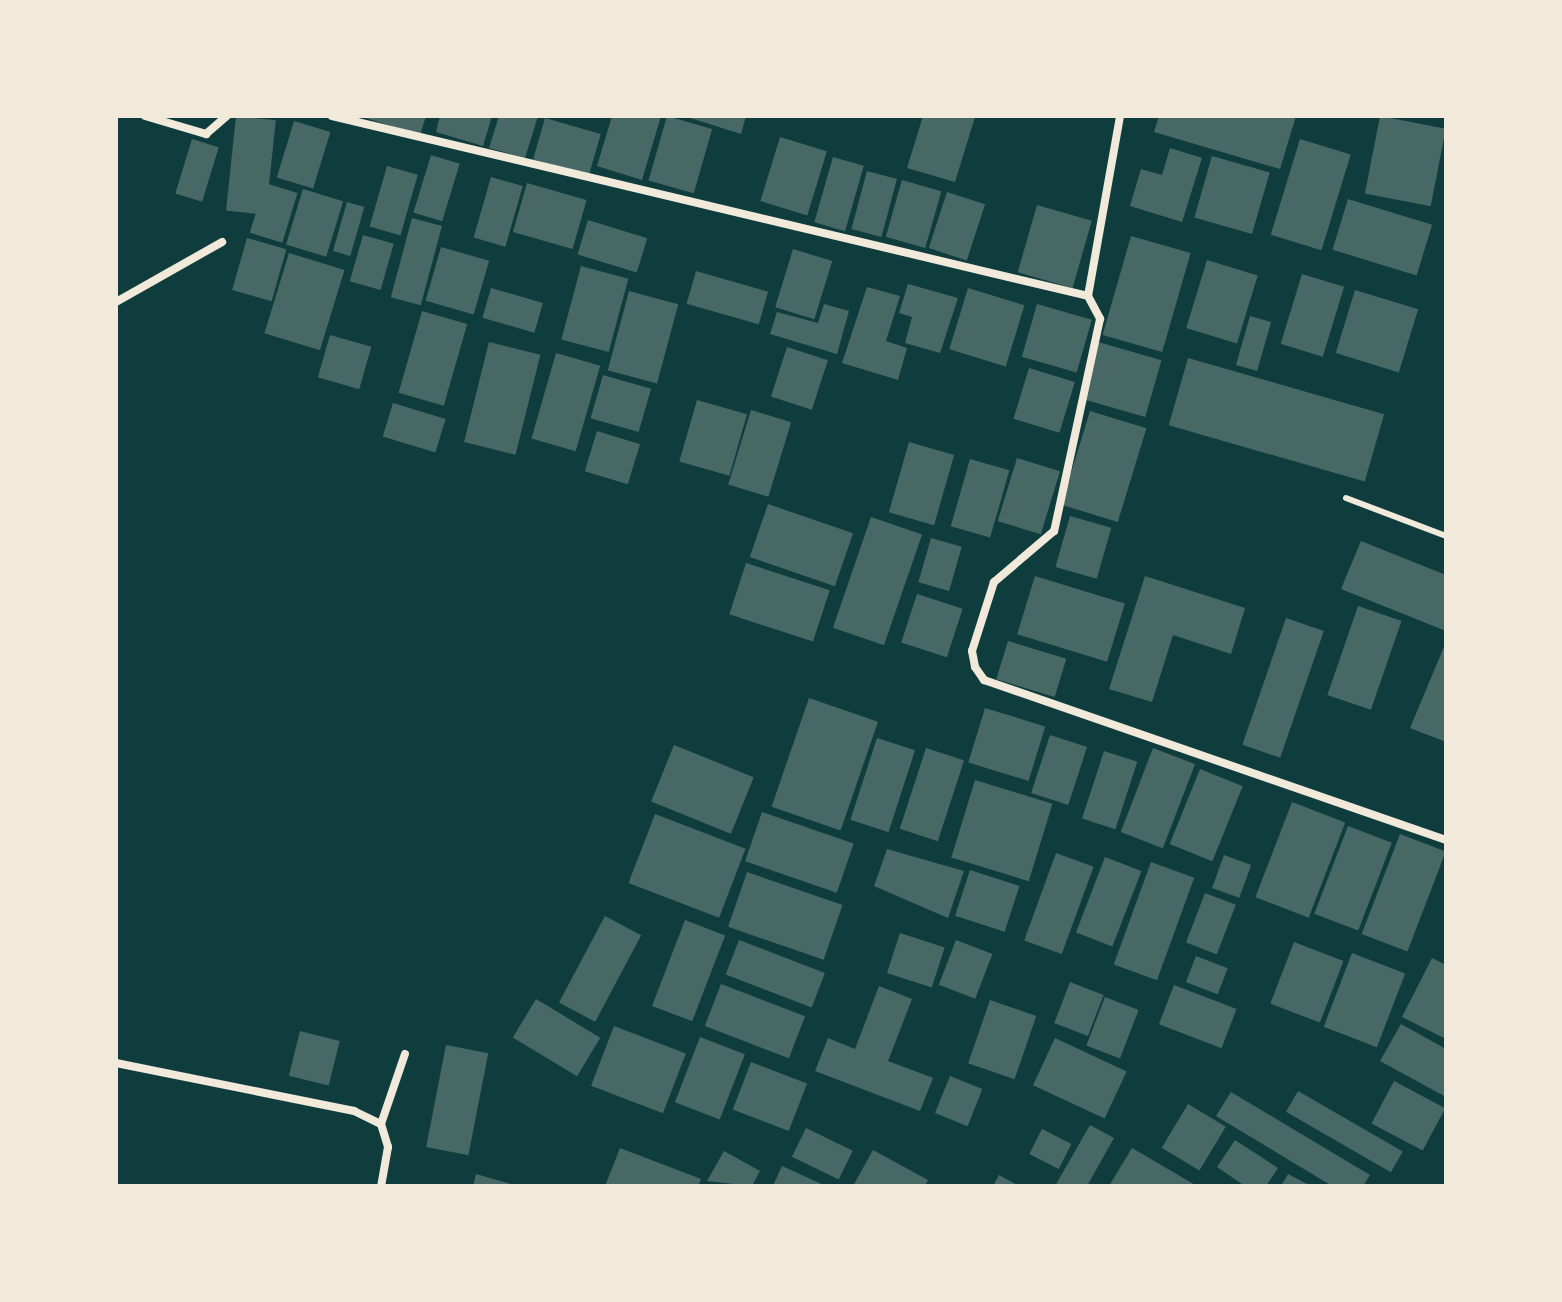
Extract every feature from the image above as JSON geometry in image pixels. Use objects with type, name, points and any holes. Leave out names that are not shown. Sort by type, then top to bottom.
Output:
[{"type":"street","points":[[145,116],[206,134],[227,116]]},
{"type":"street","points":[[332,116],[1088,296]]},
{"type":"street","points":[[1120,116],[1088,296],[1100,319],[1054,531],[994,582],[972,651],[975,667],[984,680],[1446,840]]},
{"type":"street","points":[[116,302],[222,242]]},
{"type":"street","points":[[381,1186],[388,1147],[381,1124],[405,1054]]},
{"type":"street","points":[[116,1063],[354,1111],[381,1124]]},
{"type":"lane","points":[[1346,498],[1446,536]]},
{"type":"building","points":[[236,116],[276,120],[266,215],[226,210]]},
{"type":"building","points":[[359,116],[426,116],[420,135]]},
{"type":"building","points":[[440,116],[492,116],[483,146],[436,132]]},
{"type":"building","points":[[499,116],[538,116],[525,158],[489,148]]},
{"type":"building","points":[[612,116],[661,116],[642,180],[597,166]]},
{"type":"building","points":[[667,116],[712,129],[694,193],[649,180]]},
{"type":"building","points":[[684,116],[746,116],[741,134]]},
{"type":"building","points":[[923,116],[975,117],[955,182],[907,168]]},
{"type":"building","points":[[1159,116],[1296,116],[1280,169],[1154,132]]},
{"type":"building","points":[[1380,116],[1446,129],[1431,206],[1365,194]]},
{"type":"building","points":[[545,118],[601,134],[589,175],[533,159]]},
{"type":"building","points":[[294,121],[330,132],[313,189],[277,177]]},
{"type":"building","points":[[780,137],[827,151],[807,215],[760,201]]},
{"type":"building","points":[[192,139],[219,147],[202,202],[175,194]]},
{"type":"building","points":[[1300,139],[1351,154],[1321,250],[1271,235]]},
{"type":"building","points":[[1170,148],[1202,158],[1182,222],[1130,206],[1141,169],[1162,175]]},
{"type":"building","points":[[431,155],[460,164],[442,221],[413,212]]},
{"type":"building","points":[[1212,156],[1270,173],[1252,234],[1194,218]]},
{"type":"building","points":[[833,157],[864,166],[845,231],[814,222]]},
{"type":"building","points":[[387,166],[418,175],[400,235],[370,227]]},
{"type":"building","points":[[867,171],[897,179],[881,237],[851,229]]},
{"type":"building","points":[[491,177],[523,186],[505,247],[474,238]]},
{"type":"building","points":[[902,180],[941,191],[925,248],[886,237]]},
{"type":"building","points":[[265,183],[298,193],[282,243],[250,233]]},
{"type":"building","points":[[527,183],[587,200],[573,249],[513,232]]},
{"type":"building","points":[[303,189],[343,201],[326,257],[286,244]]},
{"type":"building","points":[[947,192],[985,204],[967,260],[929,248]]},
{"type":"building","points":[[1348,199],[1432,225],[1417,275],[1333,250]]},
{"type":"building","points":[[347,202],[364,207],[350,256],[333,251]]},
{"type":"building","points":[[1037,205],[1092,221],[1072,288],[1018,272]]},
{"type":"building","points":[[412,218],[442,226],[421,305],[391,297]]},
{"type":"building","points":[[588,220],[647,238],[637,273],[577,254]]},
{"type":"building","points":[[363,235],[394,244],[381,290],[350,281]]},
{"type":"building","points":[[1131,236],[1191,253],[1162,352],[1103,335]]},
{"type":"building","points":[[247,238],[286,249],[272,301],[232,290]]},
{"type":"building","points":[[441,247],[489,261],[474,315],[426,301]]},
{"type":"building","points":[[793,249],[832,261],[814,319],[775,307]]},
{"type":"building","points":[[289,253],[344,270],[320,350],[264,333]]},
{"type":"building","points":[[1207,260],[1258,275],[1237,343],[1186,328]]},
{"type":"building","points":[[581,266],[628,279],[609,352],[561,339]]},
{"type":"building","points":[[696,271],[768,292],[759,324],[687,304]]},
{"type":"building","points":[[1302,274],[1344,287],[1323,357],[1281,344]]},
{"type":"building","points":[[908,284],[958,298],[940,353],[905,343],[912,317],[899,313]]},
{"type":"building","points":[[867,287],[900,296],[886,341],[907,348],[898,380],[842,363]]},
{"type":"building","points":[[491,288],[543,303],[534,333],[482,318]]},
{"type":"building","points":[[968,288],[1024,305],[1006,366],[949,349]]},
{"type":"building","points":[[1355,290],[1418,309],[1399,372],[1336,353]]},
{"type":"building","points":[[629,291],[678,304],[657,383],[608,370]]},
{"type":"building","points":[[824,304],[849,311],[837,354],[770,334],[777,312],[818,323]]},
{"type":"building","points":[[1037,304],[1092,320],[1077,373],[1022,357]]},
{"type":"building","points":[[422,311],[467,324],[444,406],[399,393]]},
{"type":"building","points":[[1250,316],[1271,322],[1257,371],[1236,365]]},
{"type":"building","points":[[330,335],[371,347],[359,389],[318,377]]},
{"type":"building","points":[[489,342],[540,355],[516,455],[464,442]]},
{"type":"building","points":[[1098,342],[1161,360],[1145,417],[1082,399]]},
{"type":"building","points":[[787,347],[828,360],[812,410],[771,396]]},
{"type":"building","points":[[556,353],[600,366],[576,451],[531,439]]},
{"type":"building","points":[[1188,358],[1384,414],[1365,482],[1169,425]]},
{"type":"building","points":[[1029,368],[1075,382],[1059,433],[1014,419]]},
{"type":"building","points":[[603,375],[651,389],[639,432],[591,418]]},
{"type":"building","points":[[697,400],[747,414],[729,476],[679,462]]},
{"type":"building","points":[[393,403],[446,419],[435,453],[383,436]]},
{"type":"building","points":[[751,410],[791,422],[768,497],[728,485]]},
{"type":"building","points":[[1090,411],[1146,428],[1118,522],[1061,505]]},
{"type":"building","points":[[597,431],[640,444],[628,484],[585,471]]},
{"type":"building","points":[[909,442],[954,455],[934,525],[889,512]]},
{"type":"building","points":[[1017,458],[1060,471],[1041,534],[998,521]]},
{"type":"building","points":[[970,459],[1009,470],[990,538],[951,526]]},
{"type":"building","points":[[768,504],[853,533],[835,586],[750,557]]},
{"type":"building","points":[[1070,516],[1111,528],[1097,579],[1055,567]]},
{"type":"building","points":[[871,517],[922,535],[884,645],[833,628]]},
{"type":"building","points":[[931,538],[962,547],[949,591],[918,582]]},
{"type":"building","points":[[1361,541],[1446,575],[1446,631],[1341,589]]},
{"type":"building","points":[[746,563],[830,590],[813,642],[729,614]]},
{"type":"building","points":[[1035,576],[1125,603],[1107,662],[1017,634]]},
{"type":"building","points":[[1145,576],[1245,608],[1231,654],[1173,635],[1152,702],[1109,689]]},
{"type":"building","points":[[917,594],[963,609],[947,657],[901,643]]},
{"type":"building","points":[[1358,606],[1401,621],[1371,710],[1327,695]]},
{"type":"building","points":[[1286,618],[1324,631],[1280,758],[1242,745]]},
{"type":"building","points":[[1008,641],[1066,659],[1055,697],[996,679]]},
{"type":"building","points":[[1446,642],[1446,742],[1410,728]]},
{"type":"building","points":[[809,698],[878,722],[841,831],[772,807]]},
{"type":"building","points":[[985,708],[1045,726],[1029,781],[968,763]]},
{"type":"building","points":[[1050,735],[1087,747],[1068,805],[1031,793]]},
{"type":"building","points":[[877,738],[915,750],[888,832],[850,820]]},
{"type":"building","points":[[674,745],[754,777],[731,834],[651,802]]},
{"type":"building","points":[[926,748],[964,760],[938,841],[900,829]]},
{"type":"building","points":[[1153,748],[1195,764],[1163,848],[1121,832]]},
{"type":"building","points":[[1104,751],[1137,762],[1115,829],[1082,819]]},
{"type":"building","points":[[1200,769],[1243,786],[1212,861],[1170,844]]},
{"type":"building","points":[[975,780],[1052,804],[1029,881],[951,857]]},
{"type":"building","points":[[1292,802],[1345,822],[1309,918],[1255,897]]},
{"type":"building","points":[[762,812],[854,844],[837,893],[745,861]]},
{"type":"building","points":[[655,814],[746,849],[719,918],[628,883]]},
{"type":"building","points":[[1348,826],[1392,843],[1358,931],[1314,914]]},
{"type":"building","points":[[1400,834],[1446,852],[1407,951],[1362,934]]},
{"type":"building","points":[[887,849],[964,871],[948,918],[874,886]]},
{"type":"building","points":[[1056,853],[1094,867],[1062,954],[1024,940]]},
{"type":"building","points":[[1224,855],[1251,865],[1239,898],[1212,888]]},
{"type":"building","points":[[1105,857],[1141,871],[1112,947],[1076,933]]},
{"type":"building","points":[[1151,862],[1194,878],[1157,980],[1114,964]]},
{"type":"building","points":[[970,870],[1019,886],[1005,932],[955,916]]},
{"type":"building","points":[[747,872],[842,905],[824,960],[728,927]]},
{"type":"building","points":[[1205,893],[1236,905],[1217,954],[1186,942]]},
{"type":"building","points":[[605,916],[641,935],[595,1022],[559,1003]]},
{"type":"building","points":[[685,920],[725,935],[692,1021],[652,1006]]},
{"type":"building","points":[[900,933],[945,948],[932,987],[887,973]]},
{"type":"building","points":[[739,940],[825,973],[812,1008],[726,975]]},
{"type":"building","points":[[956,940],[992,954],[975,999],[939,985]]},
{"type":"building","points":[[1294,942],[1343,961],[1320,1023],[1270,1004]]},
{"type":"building","points":[[1352,953],[1405,973],[1377,1047],[1324,1027]]},
{"type":"building","points":[[1196,956],[1228,968],[1218,994],[1186,982]]},
{"type":"building","points":[[1432,958],[1446,965],[1446,1039],[1402,1017]]},
{"type":"building","points":[[1070,982],[1104,995],[1088,1036],[1054,1023]]},
{"type":"building","points":[[721,984],[805,1016],[789,1058],[705,1026]]},
{"type":"building","points":[[1174,985],[1237,1009],[1221,1048],[1159,1024]]},
{"type":"building","points":[[879,986],[912,999],[888,1061],[933,1078],[920,1111],[815,1071],[828,1038],[855,1049]]},
{"type":"building","points":[[1105,997],[1139,1010],[1120,1058],[1086,1046]]},
{"type":"building","points":[[536,999],[600,1038],[577,1076],[513,1038]]},
{"type":"building","points":[[990,1000],[1036,1016],[1015,1079],[968,1063]]},
{"type":"building","points":[[1401,1024],[1446,1049],[1446,1097],[1380,1061]]},
{"type":"building","points":[[614,1026],[686,1054],[663,1113],[591,1086]]},
{"type":"building","points":[[300,1031],[340,1041],[329,1086],[289,1076]]},
{"type":"building","points":[[700,1037],[745,1054],[720,1120],[675,1102]]},
{"type":"building","points":[[1055,1038],[1127,1071],[1105,1119],[1033,1085]]},
{"type":"building","points":[[446,1045],[488,1053],[468,1155],[426,1147]]},
{"type":"building","points":[[751,1062],[807,1084],[789,1131],[733,1110]]},
{"type":"building","points":[[950,1076],[982,1089],[967,1126],[935,1113]]},
{"type":"building","points":[[1394,1081],[1445,1108],[1423,1151],[1371,1123]]},
{"type":"building","points":[[1298,1091],[1403,1152],[1391,1172],[1286,1112]]},
{"type":"building","points":[[1231,1092],[1370,1175],[1363,1186],[1332,1186],[1216,1116]]},
{"type":"building","points":[[1188,1104],[1226,1127],[1199,1170],[1162,1148]]},
{"type":"building","points":[[1090,1125],[1114,1138],[1087,1186],[1055,1186]]},
{"type":"building","points":[[806,1128],[853,1151],[839,1180],[792,1157]]},
{"type":"building","points":[[1042,1129],[1071,1144],[1059,1169],[1029,1154]]},
{"type":"building","points":[[1235,1140],[1278,1168],[1266,1186],[1245,1186],[1217,1167]]},
{"type":"building","points":[[620,1148],[701,1179],[698,1186],[605,1186]]},
{"type":"building","points":[[1132,1148],[1197,1186],[1109,1186]]},
{"type":"building","points":[[873,1150],[928,1180],[925,1186],[853,1186]]},
{"type":"building","points":[[724,1151],[760,1171],[752,1186],[707,1181]]},
{"type":"building","points":[[782,1166],[826,1186],[773,1186]]},
{"type":"building","points":[[476,1174],[514,1185],[514,1186],[473,1186]]},
{"type":"building","points":[[1288,1174],[1311,1186],[1281,1186]]},
{"type":"building","points":[[999,1175],[1019,1186],[993,1186]]}]
